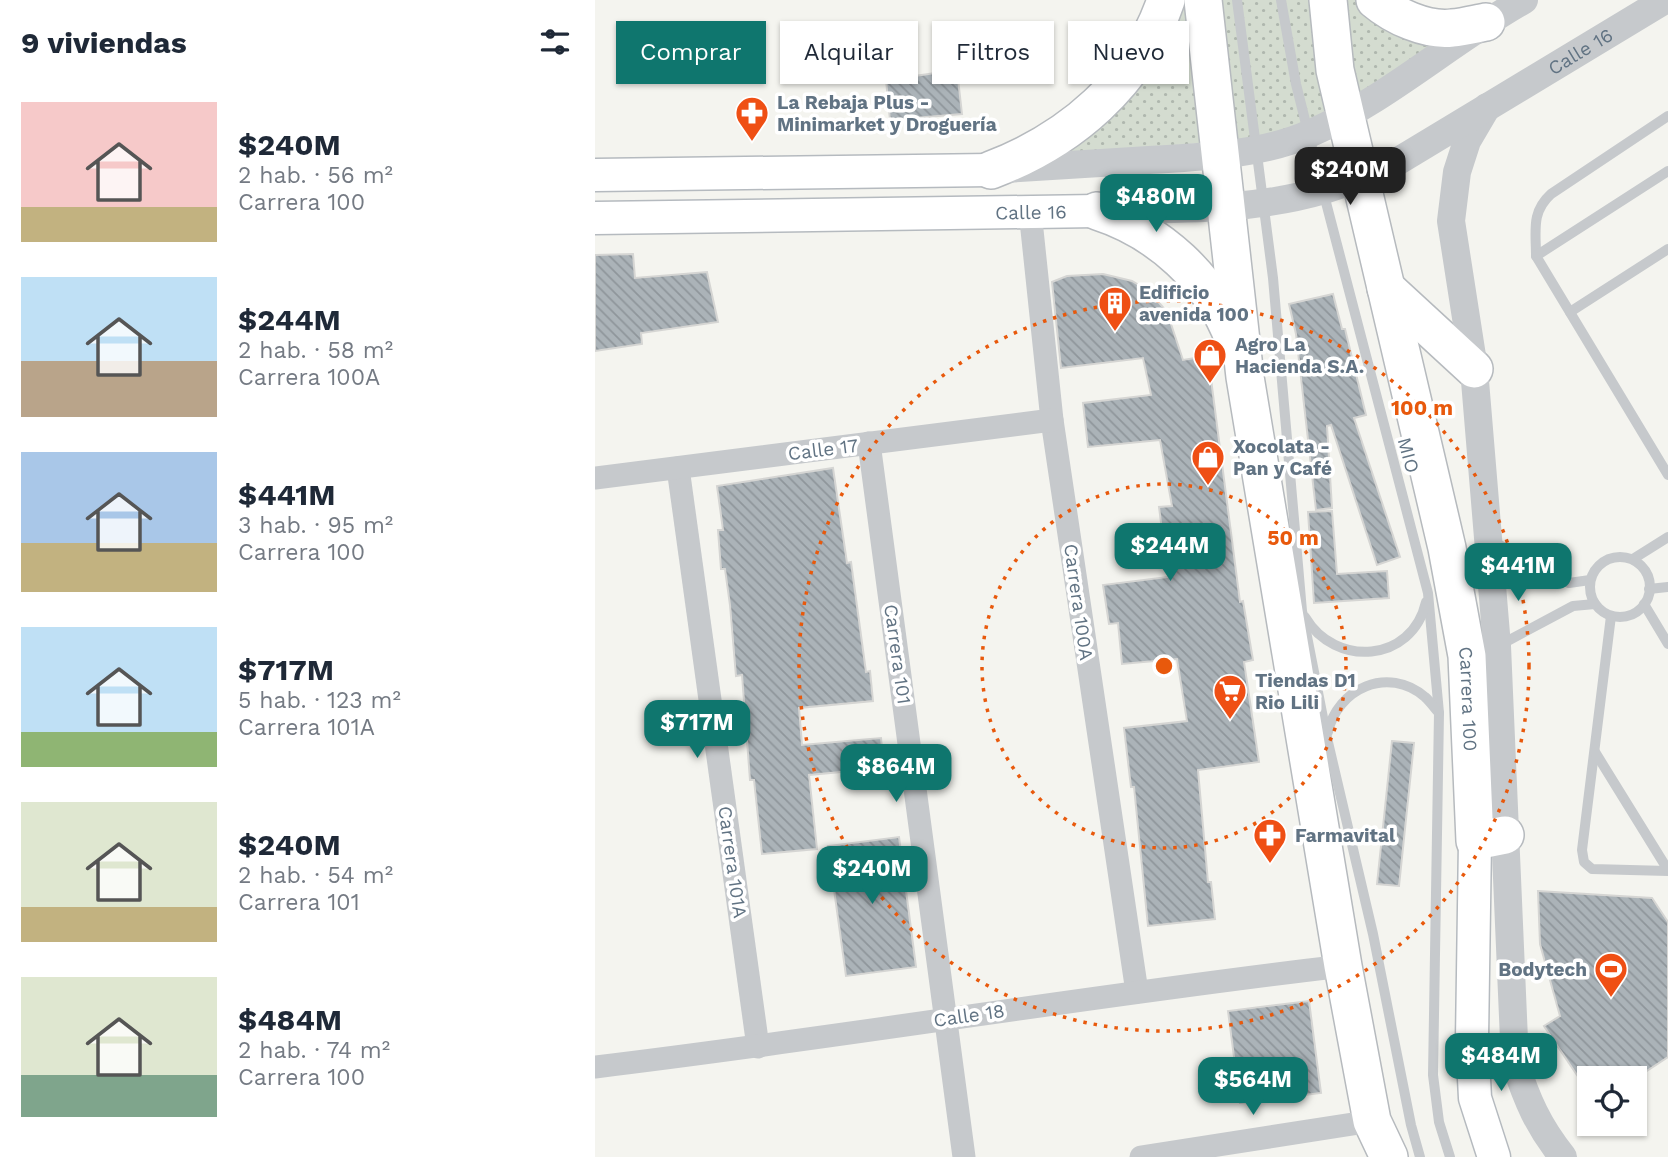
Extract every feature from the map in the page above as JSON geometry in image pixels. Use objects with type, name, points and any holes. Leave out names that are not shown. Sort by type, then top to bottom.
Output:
[{"type":"main road","points":[[595,175],[991,170],[1047,145],[1075,126],[1098,105],[1136,58],[1166,0]]},
{"type":"main road","points":[[1203,0],[1245,377],[1343,966],[1373,1121],[1389,1157]]},
{"type":"main road","name":"Carrera 100","points":[[1328,0],[1335,70],[1447,548],[1467,656],[1490,838],[1472,1039],[1475,1098],[1494,1157]]},
{"type":"main road","points":[[1375,0],[1389,12],[1425,25],[1450,29],[1486,22]]},
{"type":"main road","points":[[1097,211],[1126,222],[1153,237],[1199,279],[1231,332],[1245,377]]},
{"type":"main road","name":"Calle 16","points":[[595,218],[1097,211]]},
{"type":"main road","points":[[1386,288],[1473,369]]},
{"type":"street","points":[[991,170],[1220,154],[1257,149],[1308,134],[1346,116],[1486,22],[1524,0]]},
{"type":"street","name":"Calle 16","points":[[1097,211],[1264,202],[1322,191],[1361,178],[1395,163],[1659,7]]},
{"type":"street","name":"Carrera 100","points":[[1487,107],[1467,141],[1457,172],[1451,221],[1473,369],[1497,646],[1490,838],[1515,1063],[1527,1101],[1549,1140],[1563,1157]]},
{"type":"street","name":"Carrera 100A","points":[[1030,211],[1052,420],[1137,992]]},
{"type":"street","name":"Calle 17","points":[[595,478],[1052,420]]},
{"type":"street","name":"Carrera 101","points":[[869,443],[964,1157]]},
{"type":"street","name":"Carrera 101A","points":[[678,468],[758,1047]]},
{"type":"street","name":"Calle 18","points":[[595,1068],[1343,966]]},
{"type":"street","points":[[1141,1157],[1373,1121],[1376,1157]]},
{"type":"lane","points":[[1237,0],[1264,202],[1302,611],[1327,738],[1373,934],[1411,1125],[1420,1157]]},
{"type":"lane","name":"MIO","points":[[1281,0],[1296,84],[1322,191],[1428,593],[1439,713],[1433,1075],[1439,1122],[1450,1157]]},
{"type":"lane","points":[[1668,116],[1541,203],[1536,215],[1536,256],[1668,475]]},
{"type":"lane","points":[[1536,256],[1668,171]]},
{"type":"lane","points":[[1570,312],[1668,249]]},
{"type":"lane","points":[[1633,559],[1647,574],[1649,589],[1644,604],[1636,612],[1624,617],[1611,616],[1595,604],[1591,596],[1590,580],[1595,570],[1613,558],[1633,559],[1668,537]]},
{"type":"lane","points":[[1489,539],[1569,583],[1590,580]]},
{"type":"lane","points":[[1649,589],[1668,587]]},
{"type":"lane","points":[[1302,611],[1312,628],[1325,641],[1341,649],[1360,653],[1378,652],[1397,644],[1413,631],[1423,613],[1428,593]]},
{"type":"lane","points":[[1497,646],[1573,606],[1595,604]]},
{"type":"lane","points":[[1644,604],[1668,644]]},
{"type":"lane","points":[[1611,616],[1583,850],[1584,862],[1593,869],[1668,871]]},
{"type":"lane","points":[[1327,738],[1331,717],[1343,700],[1360,687],[1381,682],[1404,685],[1424,696],[1439,713]]},
{"type":"lane","points":[[1595,752],[1668,871]]},
{"type":"shaded area","points":[[1166,0],[1375,0],[1486,22],[1309,134],[1021,158],[1047,145],[1097,84],[1189,84],[1189,21],[1149,21]]},
{"type":"building","points":[[932,74],[932,84],[959,84],[962,114],[890,120],[886,84],[918,84],[918,75]]},
{"type":"building","points":[[633,254],[635,278],[707,272],[718,322],[641,333],[642,344],[595,351],[595,255]]},
{"type":"building","points":[[1103,274],[1132,281],[1150,292],[1167,312],[1183,360],[1208,356],[1240,602],[1243,601],[1253,660],[1244,662],[1259,762],[1198,770],[1208,882],[1211,882],[1215,919],[1148,926],[1134,787],[1131,787],[1124,728],[1187,721],[1177,659],[1122,664],[1118,623],[1109,624],[1103,585],[1168,577],[1159,507],[1172,506],[1160,440],[1088,447],[1083,403],[1151,395],[1143,358],[1061,368],[1052,282],[1067,276]]},
{"type":"building","points":[[1333,294],[1342,329],[1345,329],[1366,415],[1354,418],[1400,557],[1377,565],[1331,425],[1327,426],[1332,508],[1316,510],[1296,334],[1289,304]]},
{"type":"building","points":[[833,468],[847,563],[851,562],[866,672],[870,671],[873,701],[799,708],[802,745],[881,738],[884,768],[809,775],[817,849],[762,854],[754,780],[750,780],[742,675],[736,676],[725,569],[721,569],[718,530],[723,530],[717,486]]},
{"type":"building","points":[[1332,511],[1337,574],[1387,571],[1389,598],[1314,603],[1308,512]]},
{"type":"building","points":[[1392,741],[1414,743],[1399,886],[1377,884]]},
{"type":"building","points":[[899,837],[916,967],[846,976],[828,846]]},
{"type":"building","name":"Bodytech","points":[[1538,891],[1652,898],[1668,922],[1668,1057],[1647,1071],[1647,1066],[1577,1066],[1577,1075],[1544,1026],[1560,1016],[1540,944]]},
{"type":"building","points":[[1309,1001],[1321,1093],[1240,1103],[1228,1011]]},
{"type":"place","name":"La Rebaja Plus - Minimarket y Droguería","points":[[752,143]]},
{"type":"place","name":"Edificio avenida 100","points":[[1115,333]]},
{"type":"place","name":"Agro La Hacienda S.A.","points":[[1210,385]]},
{"type":"place","name":"Xocolata - Pan y Café","points":[[1208,487]]},
{"type":"place","name":"Tiendas D1 Rio Lili","points":[[1230,721]]},
{"type":"place","name":"Farmavital","points":[[1270,865]]},
{"type":"place","name":"Bodytech","points":[[1611,999]]}]
